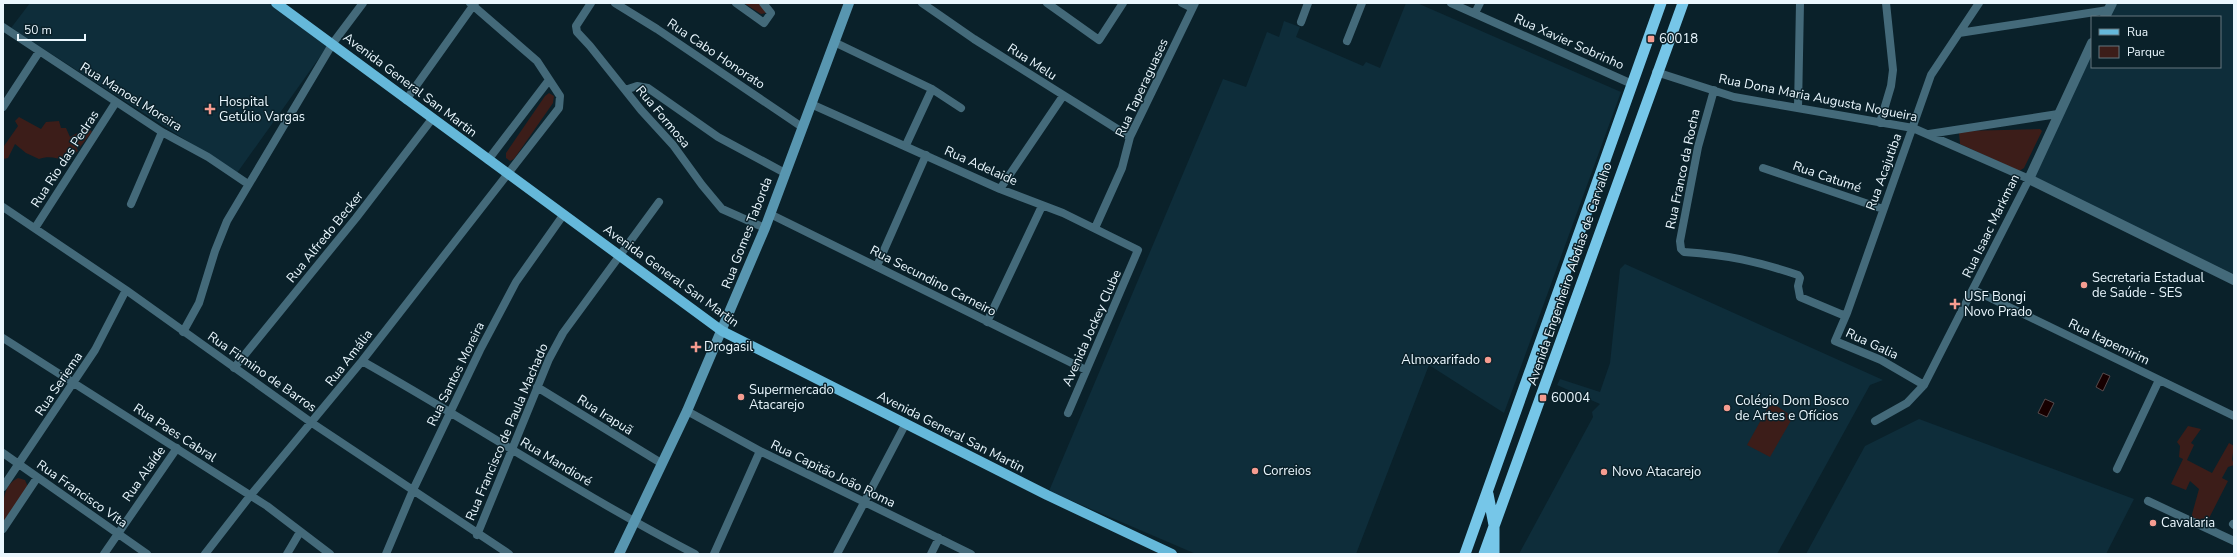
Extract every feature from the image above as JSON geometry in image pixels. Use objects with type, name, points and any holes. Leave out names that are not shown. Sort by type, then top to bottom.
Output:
[{"type":"highway","name":"Avenida Engenheiro Abdias de Carvalho","points":[[1465,554],[1661,3]]},
{"type":"highway","name":"Avenida Engenheiro Abdias de Carvalho","points":[[1484,554],[1656,72],[1683,3]]},
{"type":"highway","points":[[1487,491],[1494,525],[1494,554]]},
{"type":"main road","name":"Avenida General San Martin","points":[[276,3],[333,43],[406,100],[564,214],[722,331],[780,362],[906,423],[1047,496],[1172,554]]},
{"type":"main road","name":"Rua Gomes Taborda","points":[[619,554],[687,411],[765,228],[849,3]]},
{"type":"street","points":[[184,332],[199,303],[215,251],[227,221],[333,43],[363,3]]},
{"type":"street","name":"Rua Formosa","points":[[591,3],[577,23],[576,30],[625,90],[673,145],[702,185],[722,209],[765,228]]},
{"type":"street","name":"Rua Cabo Honorato","points":[[615,3],[657,29],[802,126]]},
{"type":"street","points":[[736,3],[764,22],[771,13],[763,3]]},
{"type":"street","name":"Rua Melu","points":[[922,3],[1063,96],[1130,137]]},
{"type":"street","points":[[1047,3],[1099,40],[1123,3]]},
{"type":"street","points":[[1182,3],[1194,6]]},
{"type":"street","points":[[1301,22],[1308,3]]},
{"type":"street","points":[[1347,41],[1362,3]]},
{"type":"street","name":"Rua Xavier Sobrinho","points":[[1451,3],[1632,84]]},
{"type":"street","points":[[1475,13],[1480,3]]},
{"type":"street","points":[[1798,108],[1800,3]]},
{"type":"street","points":[[1880,123],[1891,86],[1893,70],[1886,3]]},
{"type":"street","name":"Rua Acajutiba","points":[[1846,313],[1931,76],[1979,3]]},
{"type":"street","points":[[406,100],[473,4],[536,61],[549,80],[488,160]]},
{"type":"street","name":"Rua Taperaguases","points":[[1095,228],[1122,168],[1130,137],[1194,6]]},
{"type":"street","points":[[1959,33],[2108,10]]},
{"type":"street","name":"Rua Manoel Moreira","points":[[3,27],[162,132],[208,157],[248,184]]},
{"type":"street","points":[[834,42],[932,89],[960,108]]},
{"type":"street","name":"Rua Isaac Markman","points":[[1875,421],[1907,403],[1924,384],[1974,290],[2091,44]]},
{"type":"street","points":[[3,108],[39,52]]},
{"type":"street","name":"Rua Dona Maria Augusta Nogueira","points":[[1656,72],[1734,97],[1912,128],[1929,134],[2028,179],[2222,278],[2234,280]]},
{"type":"street","name":"Rua Amália","points":[[205,554],[250,496],[362,361],[559,108],[560,96],[549,80]]},
{"type":"street","points":[[625,90],[637,86],[648,88],[718,137],[785,173]]},
{"type":"street","points":[[906,145],[932,89]]},
{"type":"street","name":"Rua Franco da Rocha","points":[[1714,90],[1698,147],[1680,246],[1684,252],[1728,255],[1752,260],[1798,275],[1800,278],[1798,286],[1800,297],[1840,314],[1846,313]]},
{"type":"street","points":[[1000,189],[1063,96]]},
{"type":"street","name":"Rua Rio das Pedras","points":[[35,228],[116,102]]},
{"type":"street","name":"Rua Adelaide","points":[[811,104],[906,145],[1000,189],[1063,213],[1136,248],[1139,252]]},
{"type":"street","name":"Rua Dona Maria Augusta Nogueira","points":[[1929,134],[2058,114]]},
{"type":"street","name":"Rua Alfredo Becker","points":[[234,368],[342,235],[432,119]]},
{"type":"street","points":[[131,204],[162,132]]},
{"type":"street","points":[[877,266],[926,155]]},
{"type":"street","name":"Rua Catumé","points":[[1762,168],[1883,209]]},
{"type":"street","name":"Rua Francisco de Paula Machado","points":[[477,534],[496,486],[513,451],[537,387],[563,333],[659,202]]},
{"type":"street","points":[[987,322],[1042,206]]},
{"type":"street","name":"Rua Firmino de Barros","points":[[3,207],[126,290],[312,423],[440,507],[508,554]]},
{"type":"street","name":"Rua Santos Moreira","points":[[386,554],[413,490],[480,350],[516,282],[564,214]]},
{"type":"street","name":"Rua Secundino Carneiro","points":[[770,214],[1086,370]]},
{"type":"street","name":"Avenida Jockey Clube","points":[[1068,413],[1139,252]]},
{"type":"street","name":"Rua Seriema","points":[[3,487],[95,350],[126,290]]},
{"type":"street","name":"Rua Itapemirim","points":[[1974,290],[2234,416]]},
{"type":"street","name":"Rua Galia","points":[[1846,313],[1835,341],[1881,360],[1924,384]]},
{"type":"street","name":"Rua Paes Cabral","points":[[3,338],[267,506],[330,554]]},
{"type":"street","name":"Rua Mandioré","points":[[362,361],[451,412],[513,451],[634,522],[695,554]]},
{"type":"street","points":[[2117,469],[2159,380]]},
{"type":"street","name":"Rua Irapuã","points":[[537,387],[661,463]]},
{"type":"street","name":"Rua Capitão João Roma","points":[[687,411],[760,451],[971,554]]},
{"type":"street","points":[[837,554],[906,423]]},
{"type":"street","name":"Rua Alaíde","points":[[104,554],[177,448]]},
{"type":"street","points":[[714,554],[760,451]]},
{"type":"street","name":"Rua Francisco Vita","points":[[3,453],[147,554]]},
{"type":"street","points":[[3,529],[37,478]]},
{"type":"street","points":[[2148,501],[2234,541]]},
{"type":"street","points":[[287,554],[300,532]]},
{"type":"street","points":[[931,554],[939,538]]},
{"type":"shaded area","name":"Hospital Getúlio Vargas","points":[[30,3],[273,3],[329,44],[237,173],[11,28]]},
{"type":"shaded area","points":[[1406,3],[1417,3],[1621,92],[1504,413],[1429,365],[1356,554],[1196,554],[1049,491],[1223,79],[1246,87],[1267,32],[1279,37],[1284,21],[1300,27],[1296,37],[1363,66],[1366,62],[1380,68]]},
{"type":"shaded area","points":[[2113,3],[2234,3],[2234,274],[2029,179],[2091,47],[2091,68],[2221,68],[2221,16],[2106,16]]},
{"type":"shaded area","name":"Colégio Dom Bosco de Artes e Ofícios","points":[[1625,264],[1883,380],[1870,385],[1777,554],[1519,554],[1593,417],[1592,412],[1600,404],[1557,385],[1560,379],[1600,392],[1610,363],[1620,269]]},
{"type":"shaded area","points":[[2103,373],[2110,376],[2103,391],[2096,387]]},
{"type":"shaded area","points":[[2045,399],[2054,403],[2047,417],[2038,413]]},
{"type":"shaded area","points":[[1919,419],[2134,499],[2106,554],[1806,554],[1865,446]]},
{"type":"green space","points":[[744,3],[761,3],[766,13],[761,14]]},
{"type":"green space","points":[[549,93],[554,96],[553,103],[514,159],[510,161],[506,158],[506,153],[545,96]]},
{"type":"green space","points":[[19,117],[41,129],[46,122],[59,121],[61,128],[66,128],[70,137],[88,127],[92,132],[80,147],[77,148],[78,151],[63,161],[52,157],[39,159],[26,153],[15,144],[8,158],[3,159],[4,146],[18,126],[15,121]]},
{"type":"green space","points":[[2040,129],[2042,131],[2024,168],[2019,171],[1960,144],[1959,133],[1962,131]]},
{"type":"green space","points":[[1771,402],[1793,417],[1770,457],[1747,445]]},
{"type":"green space","points":[[2188,426],[2201,429],[2191,443],[2194,445],[2187,460],[2212,473],[2229,443],[2234,446],[2232,459],[2234,465],[2228,467],[2222,478],[2228,481],[2205,526],[2191,518],[2199,489],[2190,481],[2186,490],[2171,484],[2183,459],[2179,457],[2180,446],[2177,442]]},
{"type":"green space","points":[[18,478],[25,480],[28,487],[3,523],[3,504],[8,486]]},
{"type":"place","name":"60018","points":[[1651,39]]},
{"type":"place","name":"Hospital Getúlio Vargas","points":[[210,109]]},
{"type":"place","name":"Secretaria Estadual de Saúde - SES","points":[[2084,285]]},
{"type":"place","name":"USF Bongi Novo Prado","points":[[1955,304]]},
{"type":"place","name":"Drogasil","points":[[696,347]]},
{"type":"place","name":"Almoxarifado","points":[[1488,360]]},
{"type":"place","name":"Supermercado Atacarejo","points":[[741,397]]},
{"type":"place","name":"60004","points":[[1543,398]]},
{"type":"place","name":"Colégio Dom Bosco de Artes e Ofícios","points":[[1727,408]]},
{"type":"place","name":"Correios","points":[[1255,471]]},
{"type":"place","name":"Novo Atacarejo","points":[[1604,472]]},
{"type":"place","name":"Cavalaria","points":[[2153,523]]}]
